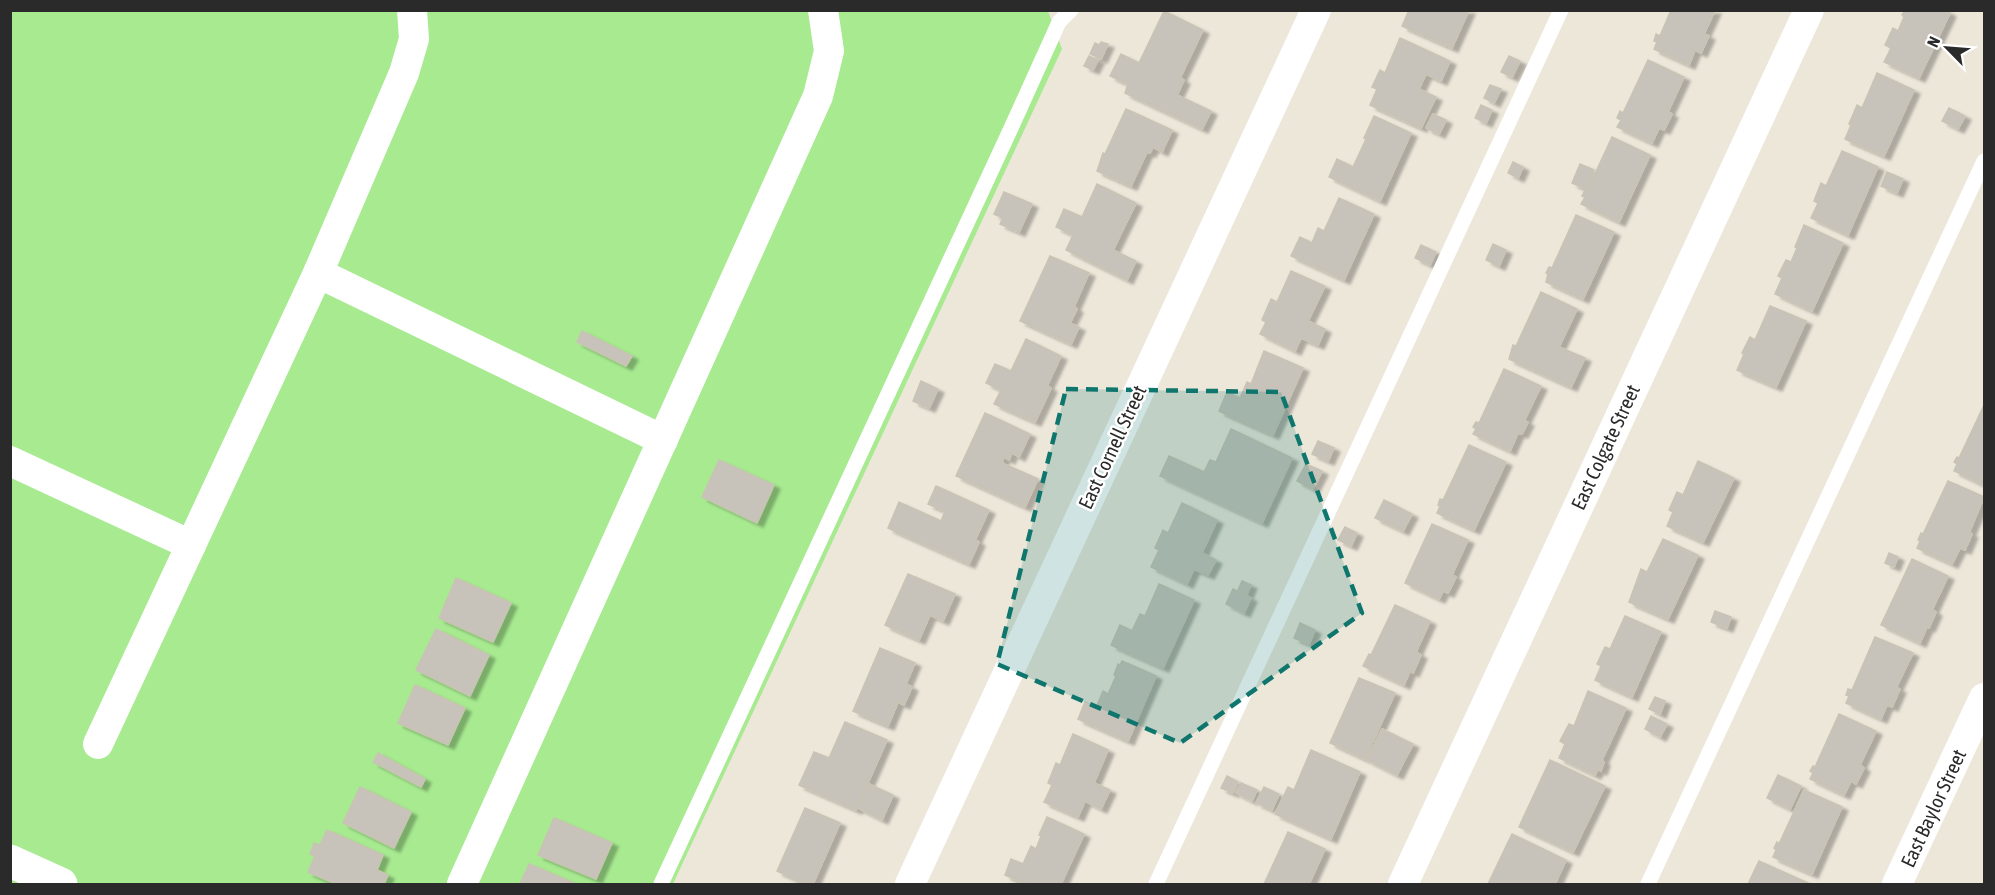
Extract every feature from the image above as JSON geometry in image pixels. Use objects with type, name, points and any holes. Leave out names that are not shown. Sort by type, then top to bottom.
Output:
[{"type":"street","points":[[98,744],[318,273],[404,73],[414,39],[412,10]]},
{"type":"street","points":[[462,885],[818,96],[829,51],[823,10]]},
{"type":"street","name":"East Cornell Street","points":[[910,885],[1316,10]]},
{"type":"street","name":"East Colgate Street","points":[[1403,885],[1809,10]]},
{"type":"street","points":[[318,273],[663,440]]},
{"type":"street","points":[[10,461],[191,545]]},
{"type":"street","name":"East Baylor Street","points":[[1897,885],[1984,698]]},
{"type":"street","points":[[10,861],[61,885]]},
{"type":"lane","points":[[661,885],[1059,22],[1071,10]]},
{"type":"lane","points":[[1156,885],[1561,10]]},
{"type":"lane","points":[[1648,885],[1984,161]]},
{"type":"highlighted area","points":[[1066,389],[1281,392],[1362,613],[1180,743],[997,664]]},
{"type":"green space","points":[[10,11],[1048,11],[1062,49],[673,884],[11,884]]},
{"type":"building","points":[[1409,10],[1469,10],[1452,48],[1402,26]]},
{"type":"building","points":[[1671,10],[1715,10],[1704,34],[1709,36],[1701,53],[1695,50],[1689,65],[1654,49],[1657,42],[1654,41],[1656,34],[1660,36]]},
{"type":"building","points":[[1905,10],[1945,10],[1950,13],[1919,78],[1884,62],[1891,48],[1885,45],[1893,28],[1898,31]]},
{"type":"building","points":[[1164,11],[1203,30],[1180,78],[1184,80],[1177,95],[1211,111],[1202,129],[1125,93],[1128,84],[1110,76],[1121,54],[1139,63]]},
{"type":"building","points":[[1400,38],[1450,61],[1441,81],[1426,74],[1419,89],[1436,97],[1421,128],[1370,105],[1377,89],[1372,87],[1380,70],[1385,73]]},
{"type":"building","points":[[1101,42],[1108,44],[1101,59],[1090,54],[1095,43],[1099,45]]},
{"type":"building","points":[[1089,56],[1098,60],[1093,70],[1084,66]]},
{"type":"building","points":[[1509,56],[1520,61],[1512,77],[1501,72]]},
{"type":"building","points":[[1648,60],[1684,77],[1668,112],[1672,114],[1664,130],[1659,128],[1652,143],[1617,127],[1621,120],[1617,118],[1620,111],[1623,113]]},
{"type":"building","points":[[1877,73],[1914,90],[1884,156],[1845,139],[1857,105],[1862,108]]},
{"type":"building","points":[[1490,85],[1501,89],[1494,103],[1484,98]]},
{"type":"building","points":[[1481,105],[1492,110],[1486,123],[1475,118]]},
{"type":"building","points":[[1949,108],[1965,116],[1958,129],[1942,121]]},
{"type":"building","points":[[1126,109],[1172,130],[1162,152],[1153,147],[1150,153],[1147,152],[1131,186],[1097,171],[1103,153],[1105,154]]},
{"type":"building","points":[[1433,114],[1446,120],[1439,134],[1426,128]]},
{"type":"building","points":[[1374,116],[1411,133],[1380,201],[1329,177],[1337,159],[1353,167]]},
{"type":"building","points":[[1612,137],[1650,155],[1619,222],[1581,204],[1585,197],[1582,196],[1585,190],[1587,191]]},
{"type":"building","points":[[1842,151],[1878,167],[1848,235],[1811,218],[1818,203],[1814,201],[1821,183],[1826,186]]},
{"type":"building","points":[[1513,162],[1523,167],[1518,178],[1508,173]]},
{"type":"building","points":[[1580,164],[1594,170],[1586,189],[1572,183]]},
{"type":"building","points":[[1887,172],[1903,179],[1897,193],[1881,186]]},
{"type":"building","points":[[1097,184],[1136,203],[1113,250],[1136,261],[1127,280],[1066,250],[1073,235],[1056,227],[1064,209],[1082,217]]},
{"type":"building","points":[[1004,192],[1032,204],[1019,232],[1000,224],[1003,218],[994,214]]},
{"type":"building","points":[[1339,198],[1374,214],[1344,280],[1291,256],[1300,237],[1312,243],[1318,228],[1324,231]]},
{"type":"building","points":[[1576,215],[1614,232],[1583,299],[1546,282],[1548,274],[1546,273],[1549,267],[1552,268]]},
{"type":"building","points":[[1804,225],[1843,243],[1812,311],[1775,294],[1782,278],[1778,276],[1786,260],[1791,262]]},
{"type":"building","points":[[1493,244],[1506,250],[1499,266],[1486,260]]},
{"type":"building","points":[[1421,245],[1436,252],[1430,265],[1415,258]]},
{"type":"building","points":[[1050,256],[1089,273],[1074,307],[1077,309],[1070,323],[1079,327],[1071,344],[1020,321]]},
{"type":"building","points":[[1291,271],[1325,286],[1308,321],[1325,329],[1318,345],[1301,338],[1295,351],[1260,334],[1266,322],[1262,320],[1271,299],[1277,302]]},
{"type":"building","points":[[1541,292],[1577,309],[1559,347],[1585,358],[1571,387],[1509,359],[1513,345],[1516,346]]},
{"type":"building","points":[[1770,306],[1806,321],[1776,387],[1737,370],[1750,337],[1755,340]]},
{"type":"building","points":[[582,331],[632,356],[626,366],[577,342]]},
{"type":"building","points":[[1026,339],[1061,356],[1047,386],[1051,388],[1035,422],[994,404],[1001,390],[986,383],[995,364],[1011,371]]},
{"type":"building","points":[[1264,351],[1303,368],[1273,435],[1219,411],[1227,392],[1240,398],[1247,382],[1251,384]]},
{"type":"building","points":[[1504,369],[1541,386],[1524,421],[1528,422],[1522,434],[1518,433],[1510,451],[1473,434],[1476,429],[1473,427],[1476,422],[1479,423]]},
{"type":"building","points":[[921,381],[938,389],[929,408],[913,401]]},
{"type":"building","points":[[1984,405],[1984,485],[1954,471],[1957,464],[1954,462],[1957,457],[1959,458]]},
{"type":"building","points":[[985,413],[1030,434],[1019,457],[1012,453],[1009,460],[1004,457],[1002,463],[1038,479],[1025,507],[956,476]]},
{"type":"building","points":[[1231,429],[1292,458],[1262,523],[1160,476],[1169,456],[1204,472],[1210,460],[1216,462]]},
{"type":"building","points":[[1318,441],[1334,448],[1328,461],[1312,454]]},
{"type":"building","points":[[1469,445],[1506,462],[1474,530],[1437,513],[1440,499],[1443,500]]},
{"type":"building","points":[[719,460],[774,485],[757,523],[702,497]]},
{"type":"building","points":[[1698,461],[1734,478],[1703,542],[1667,526],[1673,512],[1669,510],[1677,492],[1683,495]]},
{"type":"building","points":[[1306,464],[1322,471],[1313,489],[1297,481]]},
{"type":"building","points":[[1948,481],[1984,497],[1969,533],[1972,534],[1965,550],[1960,548],[1952,564],[1917,548],[1921,533],[1923,534]]},
{"type":"building","points":[[936,486],[989,510],[975,540],[979,542],[969,564],[888,528],[899,502],[941,521],[945,511],[928,504]]},
{"type":"building","points":[[1384,500],[1412,514],[1403,531],[1375,518]]},
{"type":"building","points":[[1182,503],[1217,520],[1202,553],[1216,560],[1208,575],[1194,569],[1187,584],[1151,567],[1159,550],[1155,548],[1163,530],[1168,533]]},
{"type":"building","points":[[1432,524],[1468,540],[1452,575],[1456,577],[1448,593],[1443,591],[1439,599],[1405,583]]},
{"type":"building","points":[[1345,527],[1357,533],[1351,546],[1338,540]]},
{"type":"building","points":[[1663,539],[1698,555],[1668,619],[1629,602],[1641,569],[1647,572]]},
{"type":"building","points":[[1889,553],[1898,557],[1894,567],[1885,563]]},
{"type":"building","points":[[1912,559],[1948,576],[1932,610],[1936,612],[1920,643],[1881,625]]},
{"type":"building","points":[[908,574],[955,594],[943,621],[930,615],[919,640],[885,625]]},
{"type":"building","points":[[456,578],[511,603],[493,642],[439,618]]},
{"type":"building","points":[[1242,581],[1251,585],[1247,594],[1238,590]]},
{"type":"building","points":[[1159,584],[1194,600],[1163,668],[1111,645],[1120,625],[1132,631],[1140,614],[1145,616]]},
{"type":"building","points":[[1233,589],[1251,598],[1244,613],[1226,604]]},
{"type":"building","points":[[1395,605],[1430,621],[1416,652],[1421,655],[1413,673],[1410,671],[1404,685],[1363,666],[1369,654],[1371,655]]},
{"type":"building","points":[[1715,611],[1731,617],[1727,628],[1711,622]]},
{"type":"building","points":[[1625,616],[1661,632],[1632,697],[1595,680],[1601,666],[1597,664],[1605,647],[1610,649]]},
{"type":"building","points":[[1300,623],[1315,630],[1309,644],[1294,638]]},
{"type":"building","points":[[436,629],[489,655],[470,696],[416,670]]},
{"type":"building","points":[[1875,637],[1913,653],[1896,688],[1900,689],[1892,707],[1887,705],[1881,719],[1846,703],[1849,696],[1846,695],[1848,689],[1852,690]]},
{"type":"building","points":[[880,648],[915,663],[906,684],[912,687],[904,705],[898,702],[888,726],[853,711]]},
{"type":"building","points":[[1122,661],[1156,676],[1128,741],[1078,719],[1085,702],[1096,708],[1103,691],[1108,694],[1116,676],[1114,675],[1118,664],[1120,665]]},
{"type":"building","points":[[1359,678],[1395,693],[1365,759],[1330,743]]},
{"type":"building","points":[[415,685],[465,708],[448,745],[398,723]]},
{"type":"building","points":[[1588,691],[1626,708],[1602,760],[1604,762],[1601,771],[1598,769],[1595,775],[1559,758],[1565,744],[1560,741],[1569,724],[1574,726]]},
{"type":"building","points":[[1655,697],[1665,701],[1660,714],[1649,709]]},
{"type":"building","points":[[1839,714],[1876,731],[1860,765],[1864,768],[1856,784],[1851,781],[1844,795],[1810,779],[1813,773],[1810,771],[1813,766],[1815,767]]},
{"type":"building","points":[[1651,716],[1667,724],[1660,737],[1645,729]]},
{"type":"building","points":[[845,722],[887,740],[856,810],[799,785],[814,752],[829,758]]},
{"type":"building","points":[[1382,729],[1413,744],[1397,775],[1367,760]]},
{"type":"building","points":[[1073,734],[1108,750],[1094,783],[1110,790],[1101,809],[1085,801],[1078,817],[1044,802],[1052,785],[1048,783],[1056,763],[1060,765]]},
{"type":"building","points":[[1311,750],[1360,772],[1331,839],[1275,814],[1288,787],[1294,790]]},
{"type":"building","points":[[378,753],[425,779],[421,787],[373,762]]},
{"type":"building","points":[[1550,760],[1605,786],[1573,852],[1519,827]]},
{"type":"building","points":[[1778,775],[1801,786],[1790,809],[1767,798]]},
{"type":"building","points":[[1227,776],[1238,782],[1233,793],[1221,788]]},
{"type":"building","points":[[1241,783],[1257,790],[1252,801],[1236,793]]},
{"type":"building","points":[[869,784],[893,795],[882,820],[858,808]]},
{"type":"building","points":[[360,787],[411,812],[394,848],[343,823]]},
{"type":"building","points":[[1264,787],[1279,794],[1272,810],[1256,803]]},
{"type":"building","points":[[1804,790],[1842,807],[1812,874],[1773,857],[1776,850],[1774,848],[1777,842],[1779,844]]},
{"type":"building","points":[[805,808],[840,823],[813,884],[807,884],[777,871]]},
{"type":"building","points":[[1047,817],[1084,834],[1061,884],[1027,884],[1005,875],[1011,859],[1023,864],[1031,846],[1036,849]]},
{"type":"building","points":[[554,818],[612,843],[596,879],[538,855]]},
{"type":"building","points":[[327,830],[383,855],[377,870],[388,875],[384,884],[336,884],[308,872],[315,856],[310,854],[314,843],[320,845]]},
{"type":"building","points":[[1288,832],[1325,849],[1309,884],[1264,884]]},
{"type":"building","points":[[1512,834],[1566,860],[1555,884],[1488,884]]},
{"type":"building","points":[[1759,861],[1810,884],[1748,884]]},
{"type":"building","points":[[529,864],[576,884],[520,884]]}]
